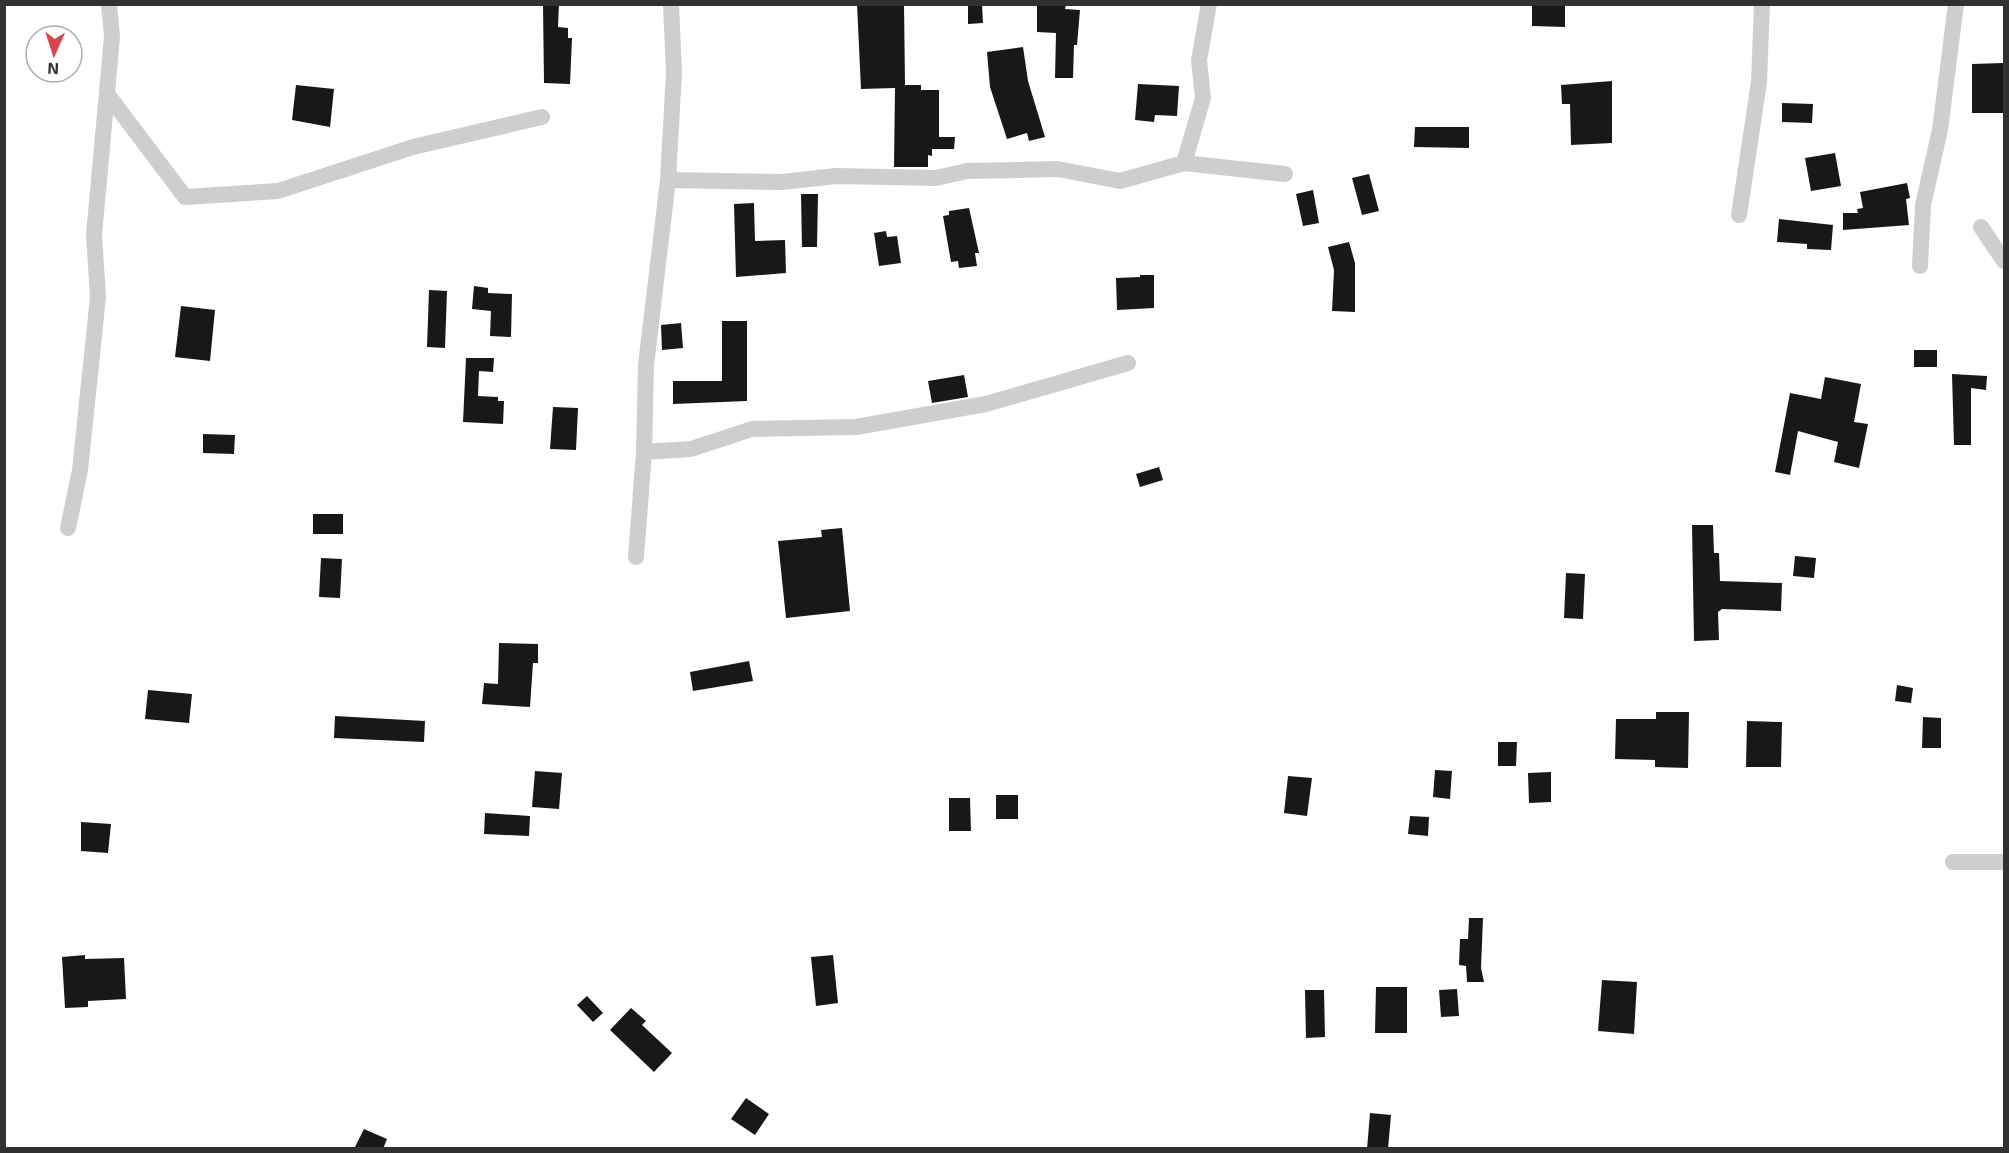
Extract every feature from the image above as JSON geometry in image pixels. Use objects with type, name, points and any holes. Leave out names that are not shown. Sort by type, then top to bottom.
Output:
[{"type":"street","points":[[68,528],[80,470],[98,297],[94,235],[108,95],[112,37],[110,4]]},
{"type":"street","points":[[636,557],[644,453],[646,365],[668,180],[674,73],[671,4]]},
{"type":"street","points":[[1184,163],[1203,98],[1200,60],[1209,4]]},
{"type":"street","points":[[1739,215],[1759,82],[1762,4]]},
{"type":"street","points":[[1920,266],[1923,205],[1940,130],[1956,4]]},
{"type":"street","points":[[108,95],[186,197],[279,191],[413,147],[542,117]]},
{"type":"street","points":[[668,180],[782,182],[836,176],[936,178],[967,171],[1058,170],[1120,181],[1184,163],[1285,174]]},
{"type":"street","points":[[1981,227],[2004,261]]},
{"type":"street","points":[[644,453],[691,449],[752,429],[856,428],[986,404],[1128,363]]},
{"type":"street","points":[[1953,862],[2004,862]]},
{"type":"building","points":[[543,4],[559,4],[558,27],[568,28],[568,38],[572,38],[570,84],[544,83]]},
{"type":"building","points":[[857,4],[904,4],[905,85],[921,85],[921,90],[939,90],[939,137],[955,137],[954,149],[932,149],[932,156],[928,155],[928,167],[894,167],[895,88],[861,89]]},
{"type":"building","points":[[968,4],[982,4],[983,23],[968,24]]},
{"type":"building","points":[[1037,4],[1066,4],[1065,9],[1080,10],[1077,45],[1074,45],[1073,78],[1055,78],[1056,33],[1037,32]]},
{"type":"building","points":[[1532,4],[1565,4],[1565,27],[1532,26]]},
{"type":"building","points":[[1023,47],[1028,81],[1045,137],[1029,141],[1027,133],[1007,139],[990,87],[987,52]]},
{"type":"building","points":[[2004,63],[2004,113],[1972,113],[1972,64]]},
{"type":"building","points":[[1612,81],[1612,143],[1571,145],[1570,104],[1562,104],[1561,85]]},
{"type":"building","points":[[1138,84],[1179,86],[1177,116],[1155,115],[1154,122],[1135,120]]},
{"type":"building","points":[[296,85],[334,89],[330,127],[292,120]]},
{"type":"building","points":[[1782,103],[1813,104],[1812,123],[1782,122]]},
{"type":"building","points":[[1415,127],[1469,127],[1469,148],[1414,147]]},
{"type":"building","points":[[1835,153],[1841,186],[1811,191],[1805,158]]},
{"type":"building","points":[[1369,174],[1379,211],[1362,215],[1352,178]]},
{"type":"building","points":[[1907,183],[1910,198],[1906,199],[1909,225],[1843,230],[1843,213],[1858,213],[1857,209],[1863,208],[1860,192]]},
{"type":"building","points":[[1313,190],[1319,223],[1303,226],[1296,194]]},
{"type":"building","points":[[801,194],[818,194],[817,247],[802,247]]},
{"type":"building","points":[[754,203],[755,241],[785,240],[786,273],[736,277],[734,204]]},
{"type":"building","points":[[969,208],[979,253],[975,253],[977,266],[959,268],[958,261],[951,262],[943,216],[949,215],[949,211]]},
{"type":"building","points":[[1779,219],[1833,225],[1831,250],[1807,249],[1807,244],[1777,242]]},
{"type":"building","points":[[886,231],[887,237],[897,236],[901,263],[879,266],[874,233]]},
{"type":"building","points":[[1349,242],[1355,263],[1355,312],[1332,311],[1334,270],[1328,247]]},
{"type":"building","points":[[1140,275],[1154,275],[1154,308],[1117,310],[1116,278],[1140,277]]},
{"type":"building","points":[[474,286],[488,288],[488,293],[512,294],[511,337],[490,336],[491,311],[472,309]]},
{"type":"building","points":[[429,290],[447,291],[445,348],[427,347]]},
{"type":"building","points":[[181,306],[215,310],[210,361],[175,357]]},
{"type":"building","points":[[722,321],[747,321],[747,401],[673,404],[673,381],[722,381]]},
{"type":"building","points":[[681,323],[683,348],[662,350],[661,325]]},
{"type":"building","points":[[1914,350],[1937,350],[1937,367],[1914,367]]},
{"type":"building","points":[[466,358],[494,358],[493,372],[479,371],[478,396],[498,397],[498,401],[504,401],[503,424],[463,422]]},
{"type":"building","points":[[1952,374],[1987,376],[1986,390],[1971,388],[1971,445],[1954,445]]},
{"type":"building","points":[[964,375],[968,397],[932,403],[928,381]]},
{"type":"building","points":[[1825,377],[1861,384],[1854,422],[1868,424],[1859,468],[1834,462],[1838,442],[1798,431],[1790,475],[1775,472],[1790,393],[1821,399]]},
{"type":"building","points":[[553,407],[578,408],[576,450],[550,449]]},
{"type":"building","points":[[203,434],[235,435],[234,454],[203,453]]},
{"type":"building","points":[[1159,467],[1163,480],[1140,487],[1136,474]]},
{"type":"building","points":[[313,514],[343,514],[343,534],[313,534]]},
{"type":"building","points":[[1692,525],[1713,525],[1714,553],[1719,553],[1720,581],[1782,583],[1781,611],[1722,609],[1718,612],[1719,640],[1694,641]]},
{"type":"building","points":[[842,528],[850,611],[786,618],[778,541],[822,537],[821,530]]},
{"type":"building","points":[[1795,556],[1816,558],[1814,578],[1793,576]]},
{"type":"building","points":[[321,558],[342,559],[340,598],[319,597]]},
{"type":"building","points":[[1566,573],[1585,574],[1583,619],[1564,618]]},
{"type":"building","points":[[499,643],[538,644],[538,663],[533,663],[530,707],[482,704],[484,683],[498,684]]},
{"type":"building","points":[[749,661],[753,681],[693,691],[690,672]]},
{"type":"building","points":[[1897,685],[1913,688],[1911,703],[1895,701]]},
{"type":"building","points":[[148,690],[192,694],[189,723],[145,719]]},
{"type":"building","points":[[1656,712],[1689,712],[1688,768],[1655,767],[1655,760],[1615,759],[1616,719],[1656,719]]},
{"type":"building","points":[[335,716],[425,721],[424,742],[334,738]]},
{"type":"building","points":[[1923,717],[1941,718],[1941,748],[1922,748]]},
{"type":"building","points":[[1747,721],[1782,722],[1781,767],[1746,767]]},
{"type":"building","points":[[1498,742],[1517,742],[1516,766],[1498,766]]},
{"type":"building","points":[[1435,770],[1452,771],[1450,799],[1433,797]]},
{"type":"building","points":[[535,771],[562,773],[559,809],[532,807]]},
{"type":"building","points":[[1551,772],[1551,802],[1529,803],[1528,773]]},
{"type":"building","points":[[1288,776],[1312,778],[1307,816],[1284,813]]},
{"type":"building","points":[[996,795],[1018,795],[1018,819],[996,819]]},
{"type":"building","points":[[949,798],[970,798],[971,831],[949,831]]},
{"type":"building","points":[[485,813],[530,816],[529,836],[484,834]]},
{"type":"building","points":[[1410,816],[1429,817],[1428,836],[1408,834]]},
{"type":"building","points":[[81,822],[111,824],[108,853],[81,851]]},
{"type":"building","points":[[1469,918],[1483,918],[1481,968],[1484,982],[1467,982],[1466,966],[1459,965],[1460,939],[1468,939]]},
{"type":"building","points":[[85,955],[85,959],[124,958],[126,999],[88,1001],[88,1007],[65,1008],[62,957]]},
{"type":"building","points":[[833,955],[838,1003],[816,1006],[811,957]]},
{"type":"building","points":[[1602,980],[1637,982],[1634,1034],[1598,1031]]},
{"type":"building","points":[[1376,987],[1407,987],[1407,1033],[1375,1033]]},
{"type":"building","points":[[1457,989],[1459,1016],[1441,1017],[1439,990]]},
{"type":"building","points":[[1305,990],[1324,990],[1325,1037],[1306,1038]]},
{"type":"building","points":[[587,996],[603,1013],[593,1022],[577,1005]]},
{"type":"building","points":[[631,1008],[646,1021],[642,1025],[672,1053],[654,1072],[610,1030]]},
{"type":"building","points":[[746,1098],[769,1114],[755,1135],[731,1119]]},
{"type":"building","points":[[1370,1113],[1391,1115],[1388,1149],[1367,1149]]},
{"type":"building","points":[[364,1129],[387,1139],[383,1149],[354,1149]]}]
